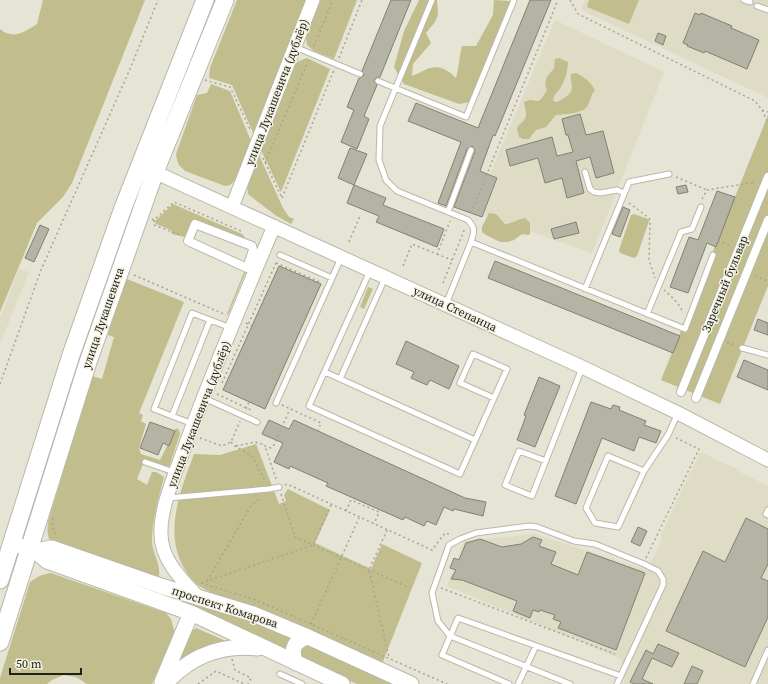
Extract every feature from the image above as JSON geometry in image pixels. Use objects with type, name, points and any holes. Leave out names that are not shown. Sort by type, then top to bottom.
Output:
[{"type":"main road","name":"улица Лукашевича","points":[[0,580],[71,355],[139,165],[205,0]]},
{"type":"main road","name":"улица Лукашевича","points":[[0,642],[32,550],[88,362],[155,172],[225,0]]},
{"type":"main road","name":"проспект Комарова","points":[[12,543],[32,550],[47,561],[191,613],[342,684]]},
{"type":"main road","name":"проспект Комарова","points":[[32,550],[52,548],[161,586],[310,630],[411,684]]},
{"type":"main road","points":[[161,684],[191,613]]},
{"type":"main road","points":[[296,663],[293,656],[293,650],[296,643],[310,630]]},
{"type":"main road","points":[[164,684],[174,673],[195,659],[218,650],[242,646],[267,649]]},
{"type":"street","name":"улица Лукашевича (дублёр)","points":[[232,207],[313,0]]},
{"type":"street","name":"улица Степанца","points":[[139,165],[582,367],[678,413],[768,460]]},
{"type":"street","name":"Заречный бульвар","points":[[681,392],[767,179]]},
{"type":"street","name":"Заречный бульвар","points":[[696,398],[768,220]]},
{"type":"street","points":[[195,224],[252,246],[253,250],[247,268],[188,241],[195,224]]},
{"type":"street","name":"улица Лукашевича (дублёр)","points":[[199,598],[179,577],[169,562],[163,548],[161,534],[162,518],[175,473],[193,424],[274,226]]},
{"type":"street","points":[[161,586],[169,576],[169,562]]},
{"type":"lane","points":[[432,0],[380,126],[379,160],[386,180],[397,191],[468,220],[473,226],[474,232],[471,242],[446,304]]},
{"type":"lane","points":[[378,82],[466,117],[514,0]]},
{"type":"lane","points":[[744,0],[750,2]]},
{"type":"lane","points":[[757,6],[768,10]]},
{"type":"lane","points":[[294,47],[360,74]]},
{"type":"lane","points":[[448,212],[472,150]]},
{"type":"lane","points":[[585,172],[590,189],[594,192],[600,193],[617,190],[624,193]]},
{"type":"lane","points":[[585,289],[629,182],[669,174]]},
{"type":"lane","points":[[647,314],[681,232],[692,229],[701,207]]},
{"type":"lane","points":[[471,242],[685,329],[713,255]]},
{"type":"lane","points":[[280,254],[332,278]]},
{"type":"lane","points":[[276,403],[341,257]]},
{"type":"lane","points":[[371,270],[309,406],[460,474],[507,369],[473,354],[460,383],[494,398]]},
{"type":"lane","points":[[340,379],[386,277]]},
{"type":"lane","points":[[193,424],[154,409],[192,313],[210,320],[234,324]]},
{"type":"lane","points":[[172,416],[210,320]]},
{"type":"lane","points":[[742,348],[768,354]]},
{"type":"lane","points":[[546,461],[519,450],[506,485],[532,496],[546,461],[582,367]]},
{"type":"lane","points":[[325,372],[475,440]]},
{"type":"lane","points":[[204,398],[257,422]]},
{"type":"lane","points":[[644,471],[608,456],[586,508],[595,523],[618,527],[644,471],[668,434],[678,413]]},
{"type":"lane","points":[[145,462],[175,473]]},
{"type":"lane","points":[[167,498],[279,487]]},
{"type":"lane","points":[[768,510],[766,514],[768,515]]},
{"type":"lane","points":[[570,684],[450,636],[438,621],[432,593],[449,545],[476,533],[529,526],[537,527],[574,541],[595,544],[658,571],[663,579],[663,585],[618,684]]},
{"type":"lane","points":[[509,684],[442,655],[458,618],[621,676]]},
{"type":"lane","points":[[518,684],[536,646]]},
{"type":"lane","points":[[753,684],[768,650]]},
{"type":"lane","points":[[280,674],[302,684]]},
{"type":"path","points":[[0,384],[41,270],[127,76],[158,0]]},
{"type":"path","points":[[265,163],[333,0]]},
{"type":"path","points":[[282,198],[362,0]]},
{"type":"path","points":[[443,283],[558,0]]},
{"type":"path","points":[[570,0],[578,14],[755,101],[762,110],[768,123]]},
{"type":"path","points":[[762,110],[768,112]]},
{"type":"path","points":[[669,174],[707,190],[767,179]]},
{"type":"path","points":[[701,207],[702,200],[707,190]]},
{"type":"path","points":[[622,200],[635,207],[649,218],[649,260],[653,275],[659,285],[672,297],[681,309],[683,317],[681,328]]},
{"type":"path","points":[[148,217],[154,220],[174,202],[246,233]]},
{"type":"path","points":[[349,242],[360,216]]},
{"type":"path","points":[[437,254],[452,218]]},
{"type":"path","points":[[718,241],[739,249]]},
{"type":"path","points":[[403,266],[412,244],[452,260]]},
{"type":"path","points":[[253,411],[217,394],[276,262],[324,284]]},
{"type":"path","points":[[133,274],[234,324],[249,324],[252,326]]},
{"type":"path","points":[[720,339],[742,348]]},
{"type":"path","points":[[266,449],[273,447],[290,409],[321,423],[318,431]]},
{"type":"path","points":[[198,437],[222,446],[231,442],[234,446],[253,457],[269,489],[251,506],[207,581]]},
{"type":"path","points":[[644,564],[700,449],[674,437]]},
{"type":"path","points":[[234,446],[255,442],[265,445],[295,536],[410,588]]},
{"type":"path","points":[[287,484],[432,550]]},
{"type":"path","points":[[346,511],[351,500],[379,512],[374,524]]},
{"type":"path","points":[[196,580],[201,583],[313,544],[331,504]]},
{"type":"path","points":[[54,517],[52,527],[60,542]]},
{"type":"path","points":[[310,630],[360,517]]},
{"type":"path","points":[[387,530],[369,570],[388,657]]},
{"type":"path","points":[[441,588],[614,654]]},
{"type":"path","points":[[235,670],[251,678],[248,684]]},
{"type":"path","points":[[198,684],[216,671],[244,684]]},
{"type":"path","points":[[233,684],[235,680]]},
{"type":"shaded area","points":[[43,0],[145,0],[72,183],[63,197],[37,223],[0,312],[0,29],[10,34],[19,34],[37,24]]},
{"type":"shaded area","points":[[237,0],[307,0],[254,135],[232,85],[209,78],[210,68]]},
{"type":"shaded area","points":[[320,0],[357,0],[334,59],[314,51],[307,45],[306,37]]},
{"type":"shaded area","points":[[419,0],[437,0],[438,15],[435,22],[426,33],[431,43],[413,64],[412,76],[435,67],[446,70],[456,78],[462,46],[476,46],[493,15],[494,0],[510,1],[469,102],[459,104],[404,84],[394,67],[404,31]]},
{"type":"shaded area","points":[[585,0],[768,0],[768,98],[581,10]]},
{"type":"shaded area","points":[[589,0],[639,0],[629,24],[587,7]]},
{"type":"shaded area","points":[[555,20],[664,72],[592,253],[484,215],[498,178],[490,174]]},
{"type":"shaded area","points":[[307,58],[330,69],[281,192],[261,150],[294,64]]},
{"type":"shaded area","points":[[559,58],[568,62],[564,81],[553,101],[557,102],[570,93],[572,88],[571,74],[576,73],[582,76],[595,90],[586,108],[574,113],[556,115],[546,127],[536,130],[529,139],[523,139],[519,137],[517,128],[526,116],[524,102],[529,100],[539,101],[541,99],[547,90],[545,84],[546,78],[554,69],[555,59]]},
{"type":"shaded area","points":[[211,84],[230,91],[251,141],[235,180],[230,185],[225,186],[185,171],[179,165],[176,154],[197,95],[207,93]]},
{"type":"shaded area","points":[[768,115],[768,286],[720,404],[661,380]]},
{"type":"shaded area","points":[[259,155],[283,208],[289,217],[294,219],[291,224],[275,215],[248,194],[247,187]]},
{"type":"shaded area","points":[[173,204],[242,234],[248,241],[195,224],[189,238],[172,234],[171,230],[156,224],[155,221]]},
{"type":"shaded area","points":[[489,213],[496,214],[505,224],[525,218],[530,223],[530,234],[522,234],[514,240],[508,242],[500,242],[486,235],[482,232],[482,227]]},
{"type":"shaded area","points":[[634,214],[648,219],[649,221],[637,256],[634,258],[620,253],[619,250],[631,215]]},
{"type":"shaded area","points":[[252,257],[228,315],[227,314],[247,265]]},
{"type":"shaded area","points":[[19,269],[29,272],[0,344],[0,318]]},
{"type":"shaded area","points":[[127,279],[184,302],[139,413],[143,415],[141,421],[146,424],[139,448],[141,454],[160,460],[176,428],[179,430],[180,434],[169,467],[145,459],[137,479],[147,485],[152,472],[156,472],[164,477],[156,508],[152,533],[152,545],[158,563],[159,572],[159,576],[155,578],[53,545],[48,532],[48,522],[92,376],[102,379],[114,337],[108,335],[125,280]]},
{"type":"shaded area","points":[[368,287],[373,289],[364,309],[360,307]]},
{"type":"shaded area","points":[[256,444],[279,504],[286,501],[284,495],[288,489],[330,510],[315,543],[371,569],[382,544],[422,563],[382,664],[214,594],[195,583],[184,568],[177,552],[175,520],[182,487],[194,454],[220,455]]},
{"type":"shaded area","points":[[700,452],[737,469],[736,470],[768,486],[768,684],[624,684],[621,659],[447,586],[464,541],[535,534],[647,570],[662,539],[661,535]]},
{"type":"shaded area","points":[[49,554],[249,619],[398,684],[357,684],[303,659]]},
{"type":"shaded area","points":[[51,573],[166,613],[171,619],[175,634],[152,684],[87,684],[76,677],[64,675],[47,684],[0,684],[0,678],[30,582],[40,576]]},
{"type":"shaded area","points":[[196,628],[235,645],[178,662],[189,633]]},
{"type":"building","points":[[391,0],[411,0],[380,77],[374,80],[377,85],[364,116],[369,119],[357,149],[341,142],[354,110],[347,107],[359,78],[364,75],[362,71]]},
{"type":"building","points":[[530,0],[551,0],[495,136],[493,135],[480,171],[497,178],[482,217],[454,207],[475,151],[472,146],[467,149],[446,206],[438,203],[461,142],[408,121],[416,103],[478,128]]},
{"type":"building","points":[[695,13],[700,15],[701,13],[732,26],[731,28],[759,40],[747,69],[705,51],[704,53],[683,43]]},
{"type":"building","points":[[658,33],[666,36],[663,45],[655,41]]},
{"type":"building","points":[[580,114],[586,135],[603,131],[614,173],[596,178],[590,157],[576,161],[584,193],[567,198],[562,178],[545,183],[538,158],[510,166],[506,150],[552,137],[557,156],[573,152],[568,135],[566,135],[562,119]]},
{"type":"building","points":[[350,148],[367,154],[354,185],[338,178]]},
{"type":"building","points":[[354,185],[386,198],[383,205],[444,229],[437,247],[376,222],[379,216],[347,203]]},
{"type":"building","points":[[686,185],[688,192],[678,194],[676,187]]},
{"type":"building","points":[[717,191],[735,197],[716,247],[707,243],[688,293],[670,287],[689,237],[698,240]]},
{"type":"building","points":[[623,207],[630,210],[620,237],[612,234]]},
{"type":"building","points":[[576,222],[579,233],[554,239],[551,229]]},
{"type":"building","points":[[40,225],[49,229],[34,262],[25,258]]},
{"type":"building","points":[[495,261],[680,336],[673,353],[488,278]]},
{"type":"building","points":[[279,266],[321,284],[265,409],[223,390]]},
{"type":"building","points":[[758,319],[768,323],[768,335],[754,330]]},
{"type":"building","points":[[406,341],[459,366],[449,389],[430,380],[427,385],[411,378],[414,372],[396,364]]},
{"type":"building","points":[[744,360],[768,370],[768,390],[737,377]]},
{"type":"building","points":[[539,377],[560,386],[535,447],[517,440],[526,416],[524,415]]},
{"type":"building","points":[[591,402],[611,409],[613,405],[620,407],[619,410],[646,421],[644,425],[661,431],[656,443],[639,437],[634,451],[602,438],[576,504],[555,496]]},
{"type":"building","points":[[269,420],[289,429],[294,420],[465,498],[486,502],[483,516],[454,509],[453,511],[444,507],[436,525],[427,521],[424,526],[405,517],[403,520],[326,486],[328,483],[290,466],[289,469],[274,462],[283,443],[262,434]]},
{"type":"building","points":[[150,422],[175,431],[169,446],[163,443],[158,455],[140,448]]},
{"type":"building","points":[[746,518],[768,529],[768,564],[761,578],[768,581],[768,617],[745,667],[666,631],[703,551],[725,562]]},
{"type":"building","points":[[638,527],[647,531],[640,546],[631,542]]},
{"type":"building","points":[[533,537],[542,540],[539,546],[556,552],[551,564],[578,575],[587,552],[645,573],[616,650],[558,628],[561,622],[553,619],[555,615],[540,610],[539,612],[533,610],[530,618],[513,611],[517,601],[462,580],[451,579],[456,570],[450,568],[454,558],[459,560],[466,543],[480,539],[502,547],[521,544]]},
{"type":"building","points":[[658,644],[679,653],[672,667],[652,658],[642,679],[653,684],[634,684],[630,682],[646,650],[653,654]]},
{"type":"building","points":[[692,666],[703,671],[697,684],[684,684]]}]
